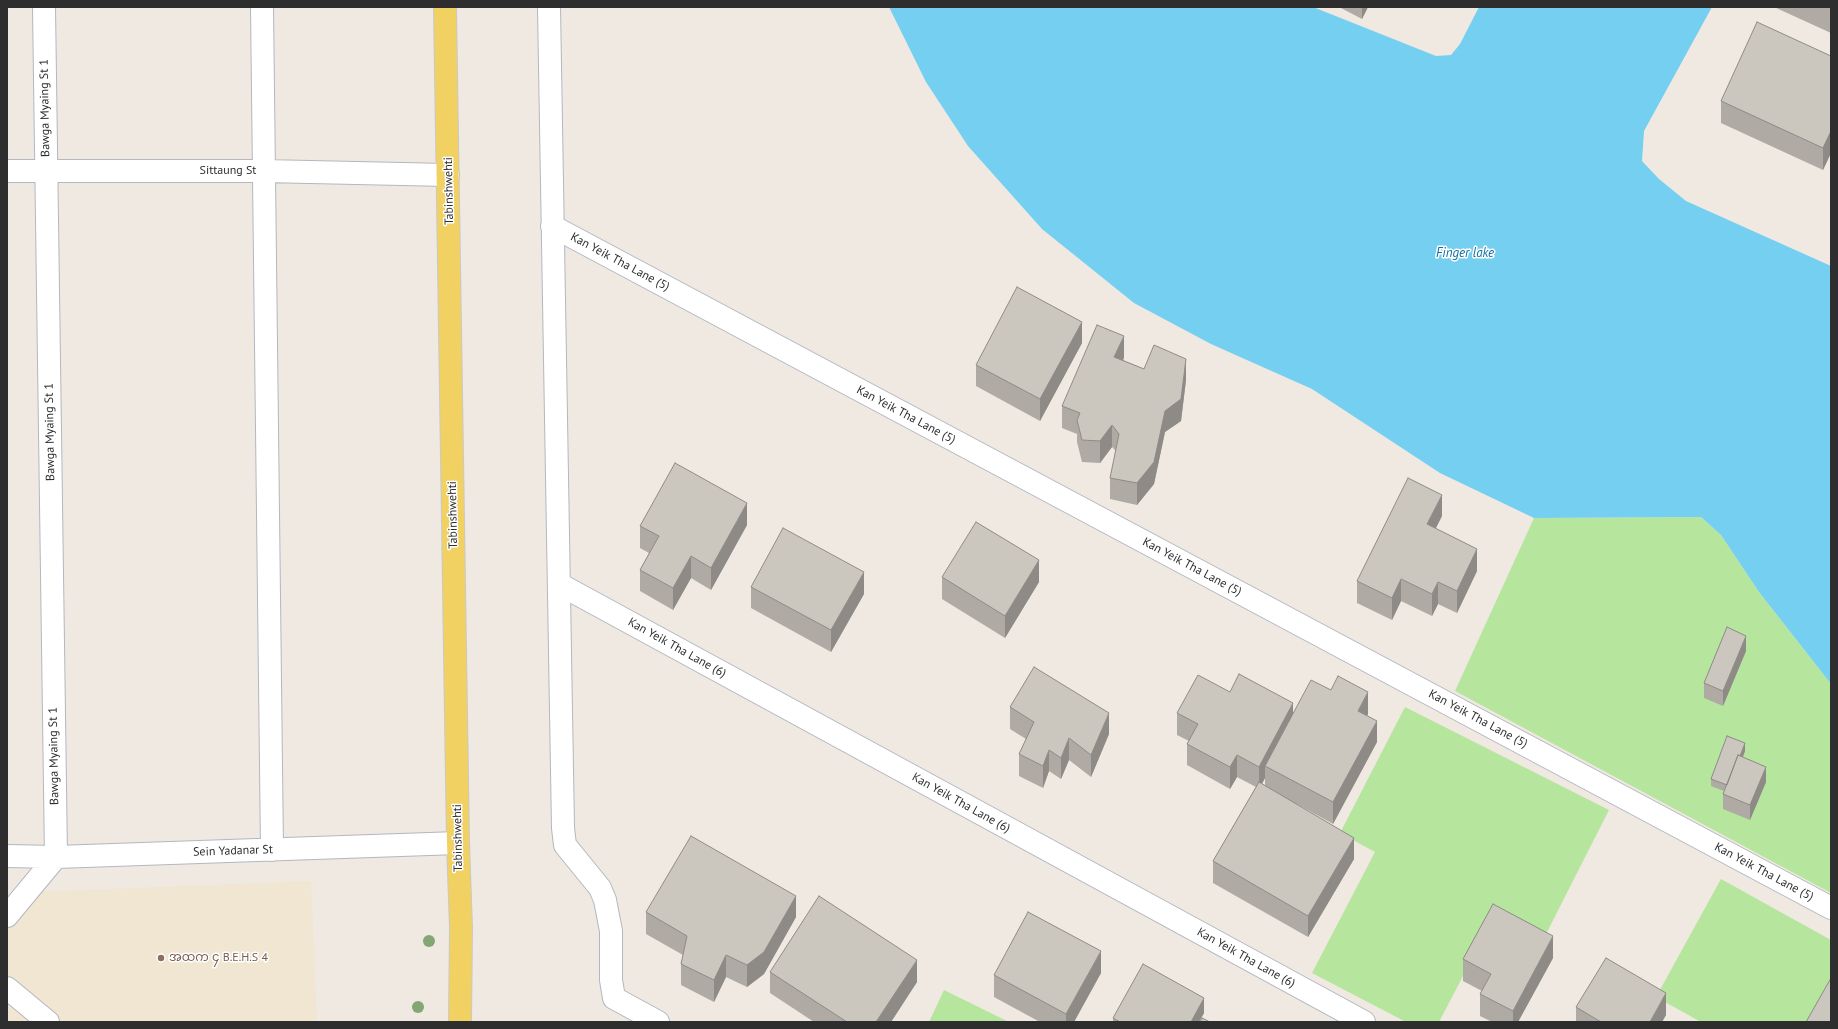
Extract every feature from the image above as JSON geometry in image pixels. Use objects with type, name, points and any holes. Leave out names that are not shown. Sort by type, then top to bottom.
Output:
[{"type":"main road","name":"Tabinshwehti","points":[[445,7],[458,843],[461,928],[460,1022]]},
{"type":"street","name":"Bawga Myaing St 1","points":[[44,7],[56,857]]},
{"type":"street","points":[[262,7],[272,850]]},
{"type":"street","points":[[549,7],[563,828],[565,845],[600,888],[605,900],[611,931],[611,980],[614,998],[658,1022]]},
{"type":"street","name":"Sittaung St","points":[[7,171],[264,170],[448,175]]},
{"type":"street","name":"Kan Yeik Tha Lane (5)","points":[[552,226],[1831,908]]},
{"type":"street","name":"Kan Yeik Tha Lane (6)","points":[[559,584],[1364,1022]]},
{"type":"street","name":"Sein Yadanar St","points":[[7,856],[56,857],[458,843]]},
{"type":"street","points":[[7,916],[56,857]]},
{"type":"street","points":[[7,988],[48,1022]]},
{"type":"shaded area","name":"အထက ၄ B.E.H.S 4","points":[[311,881],[317,1022],[7,1022],[7,893]]},
{"type":"green space","points":[[1701,517],[1721,535],[1759,592],[1831,684],[1831,893],[1455,691],[1534,518]]},
{"type":"green space","points":[[1405,707],[1609,810],[1544,938],[1496,913],[1439,1022],[1406,1022],[1312,973],[1375,852],[1340,833]]},
{"type":"green space","points":[[1721,879],[1831,940],[1831,980],[1808,1022],[1701,1022],[1656,997]]},
{"type":"green space","points":[[944,990],[1009,1022],[929,1022]]},
{"type":"water","name":"Finger lake","points":[[889,7],[1313,7],[1436,56],[1451,55],[1460,44],[1479,7],[1712,7],[1644,131],[1642,161],[1659,179],[1686,201],[1831,266],[1831,684],[1759,592],[1721,535],[1701,517],[1534,518],[1440,473],[1312,389],[1211,344],[1134,303],[1042,229],[968,146],[926,82]]},
{"type":"building","points":[[1757,22],[1831,56],[1831,131],[1823,148],[1721,101]]},
{"type":"building","points":[[1017,287],[1082,322],[1040,399],[976,365]]},
{"type":"building","points":[[1097,325],[1124,336],[1114,357],[1144,369],[1154,345],[1186,359],[1181,399],[1165,411],[1154,462],[1137,483],[1110,478],[1119,434],[1112,425],[1100,441],[1082,440],[1077,420],[1080,413],[1062,406]]},
{"type":"building","points":[[675,463],[747,503],[711,568],[691,556],[673,588],[640,570],[659,536],[640,526]]},
{"type":"building","points":[[1408,478],[1442,495],[1427,524],[1477,549],[1457,591],[1438,582],[1432,594],[1401,579],[1392,598],[1357,581]]},
{"type":"building","points":[[976,522],[1039,560],[1005,616],[942,577]]},
{"type":"building","points":[[783,528],[864,572],[831,630],[751,587]]},
{"type":"building","points":[[1727,627],[1746,636],[1723,691],[1704,683]]},
{"type":"building","points":[[1034,667],[1109,713],[1091,755],[1069,738],[1061,758],[1049,750],[1043,766],[1019,754],[1034,722],[1010,707]]},
{"type":"building","points":[[1239,674],[1293,703],[1259,767],[1237,755],[1230,767],[1187,744],[1198,724],[1177,713],[1198,675],[1230,692]]},
{"type":"building","points":[[1338,676],[1368,692],[1358,711],[1377,721],[1333,802],[1265,766],[1311,680],[1331,690]]},
{"type":"building","points":[[1727,736],[1745,743],[1740,756],[1738,755],[1727,785],[1711,779]]},
{"type":"building","points":[[1738,755],[1766,767],[1750,805],[1723,794]]},
{"type":"building","points":[[1259,782],[1354,838],[1308,916],[1213,861]]},
{"type":"building","points":[[691,836],[796,896],[764,952],[747,965],[726,955],[714,980],[681,964],[687,936],[646,912]]},
{"type":"building","points":[[819,896],[917,960],[876,1022],[847,1022],[770,972]]},
{"type":"building","points":[[1493,904],[1553,936],[1513,1011],[1480,994],[1491,974],[1463,959]]},
{"type":"building","points":[[1028,912],[1101,951],[1066,1014],[994,975]]},
{"type":"building","points":[[1606,958],[1666,993],[1650,1022],[1601,1022],[1576,1007]]},
{"type":"building","points":[[1143,964],[1204,998],[1191,1022],[1120,1022],[1113,1018]]},
{"type":"building","points":[[1831,978],[1831,1022],[1806,1022]]},
{"type":"building","points":[[1202,1018],[1210,1022],[1200,1022]]},
{"type":"place","name":"အထက ၄ B.E.H.S 4","points":[[161,958]]}]
